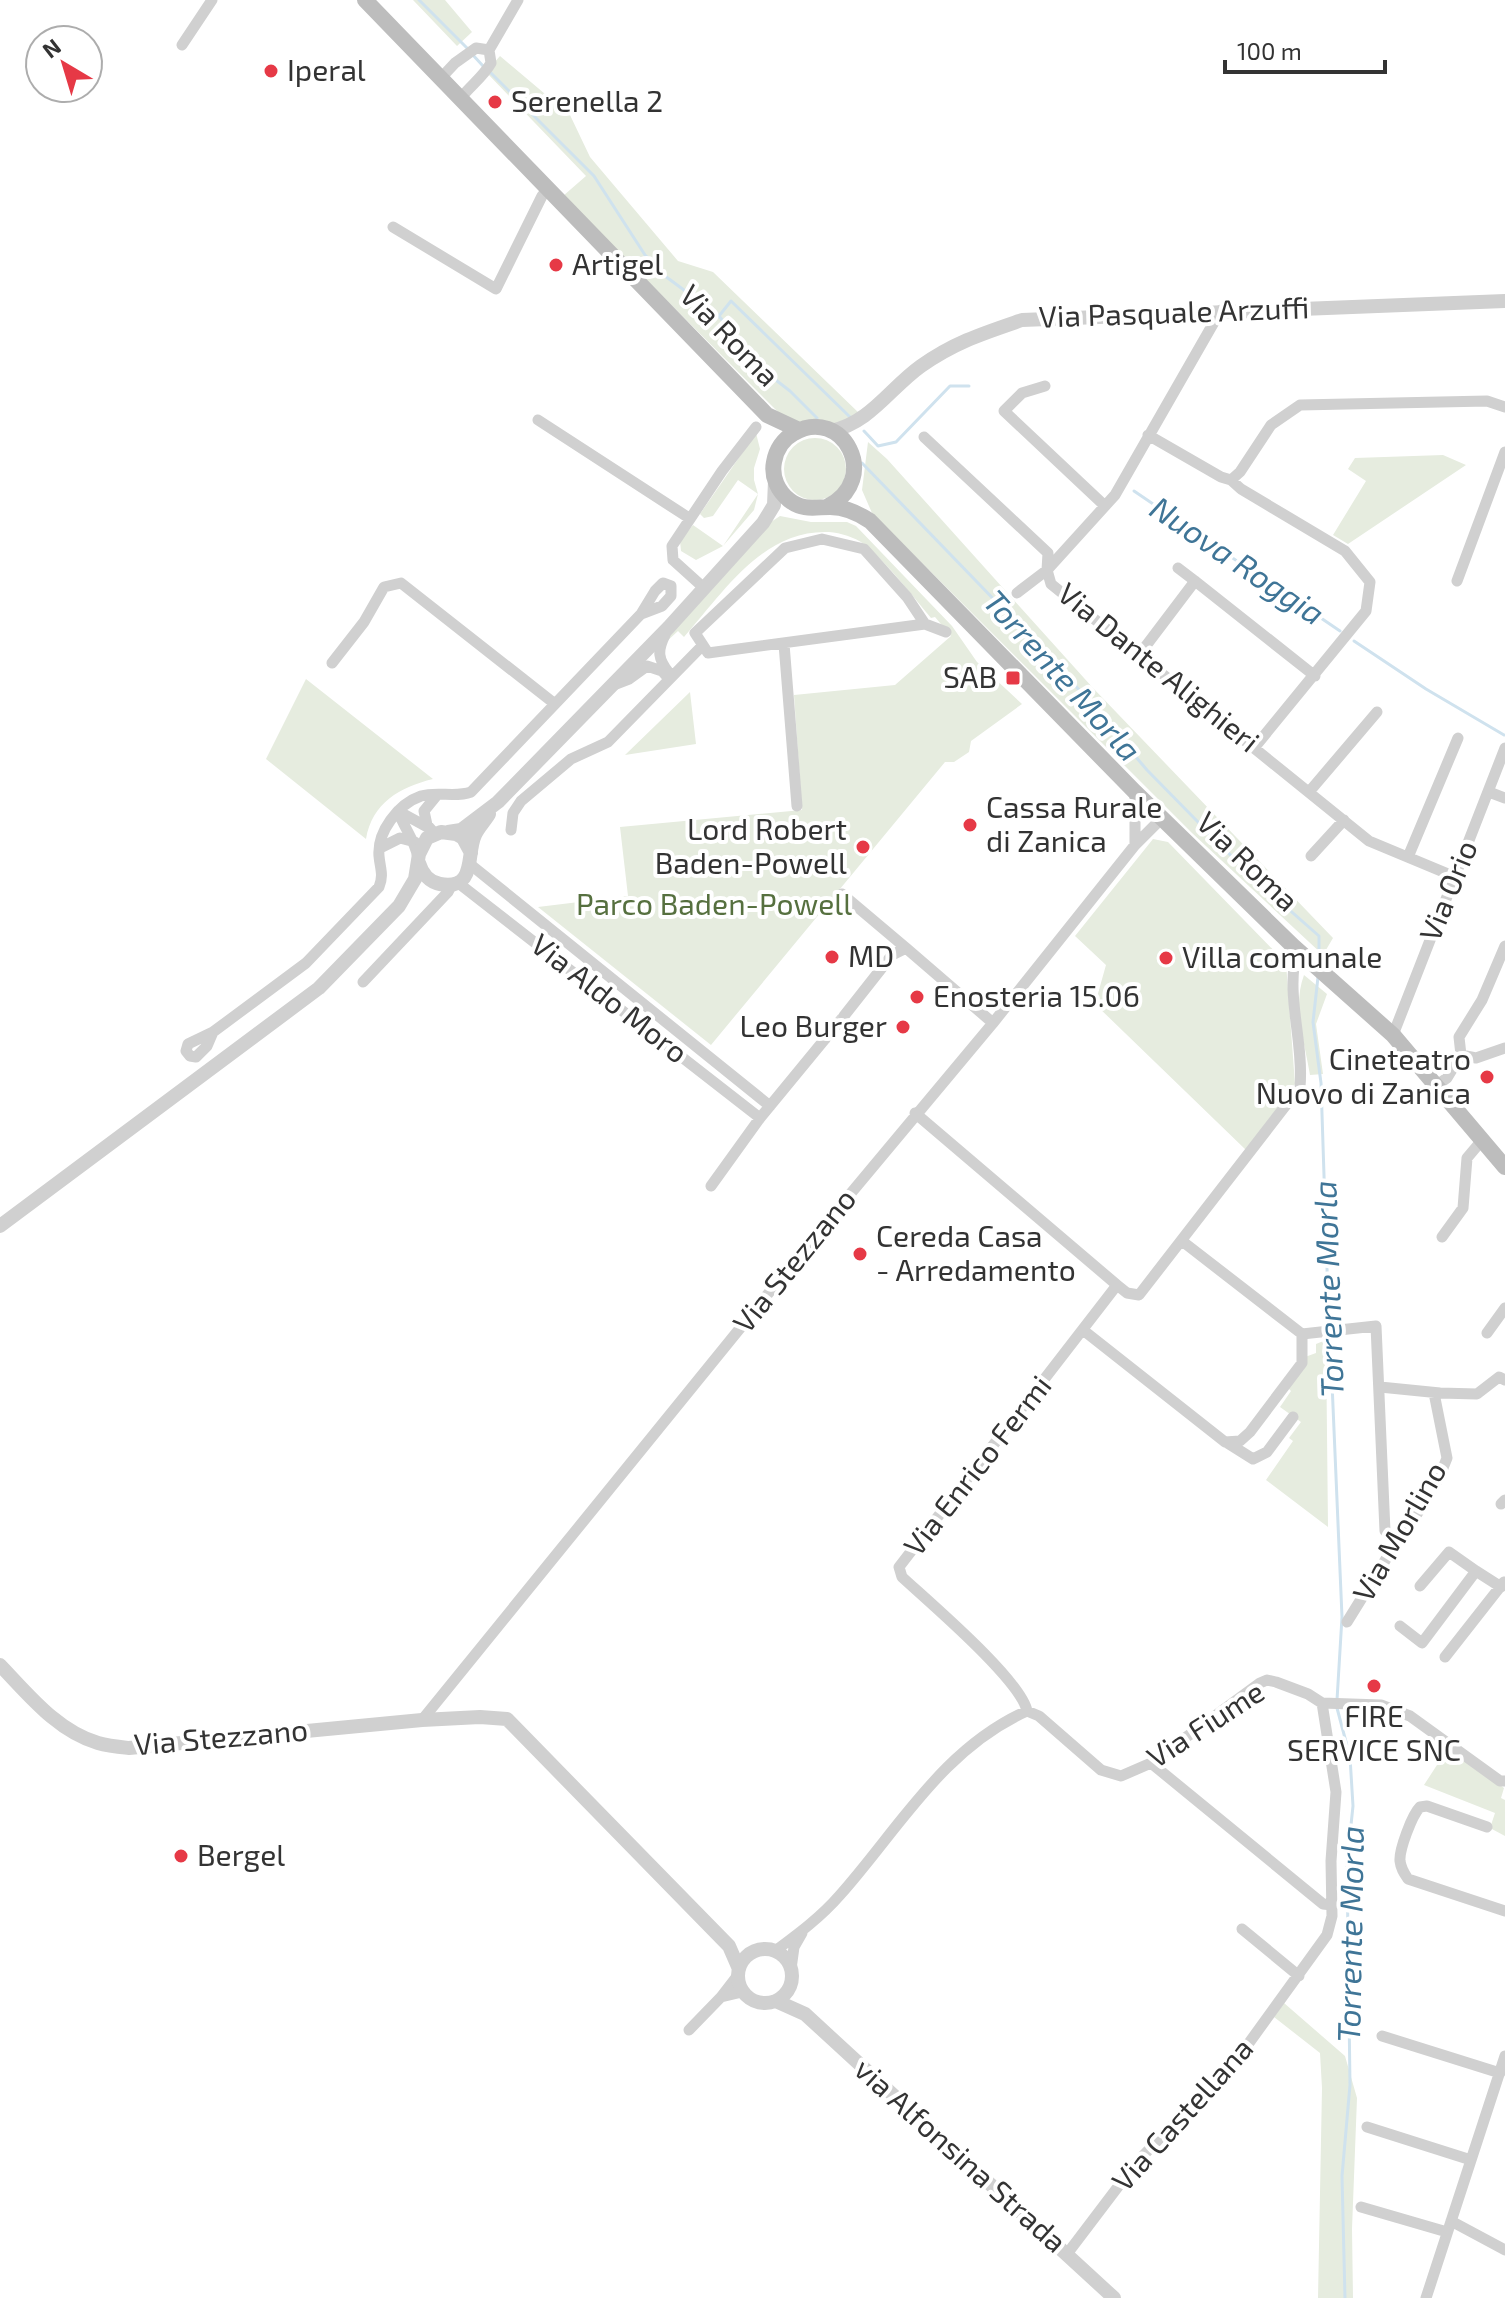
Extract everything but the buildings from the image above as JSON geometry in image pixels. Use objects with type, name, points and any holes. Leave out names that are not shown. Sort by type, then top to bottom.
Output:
[{"type":"main road","name":"Via Roma","points":[[365,0],[762,421],[773,428],[777,450],[775,481]]},
{"type":"main road","name":"Via Roma","points":[[762,421],[799,430],[820,428],[831,431]]},
{"type":"main road","points":[[777,450],[799,430]]},
{"type":"main road","points":[[827,507],[837,502],[851,486],[855,464],[852,453],[840,436],[831,431]]},
{"type":"main road","points":[[775,481],[795,505]]},
{"type":"main road","name":"Via Roma","points":[[851,486],[870,521],[1135,792],[1303,955],[1393,1035],[1505,1167]]},
{"type":"main road","name":"Via Roma","points":[[795,505],[850,510],[870,521]]},
{"type":"street","points":[[182,45],[212,0]]},
{"type":"street","points":[[460,99],[488,62],[518,0]]},
{"type":"street","points":[[440,79],[476,48],[488,62]]},
{"type":"street","points":[[393,227],[496,289],[542,196],[549,192]]},
{"type":"street","name":"Via Pasquale Arzuffi","points":[[831,431],[849,426],[919,367],[961,340],[1022,320],[1505,301]]},
{"type":"street","points":[[1017,593],[1047,570],[1115,495],[1221,310]]},
{"type":"street","points":[[1045,386],[1022,393],[1004,411],[1105,506]]},
{"type":"street","points":[[1231,480],[1240,472],[1271,425],[1300,405],[1487,401],[1505,407]]},
{"type":"street","name":"Via Pasquale Arzuffi","points":[[852,453],[857,432],[870,411]]},
{"type":"street","points":[[538,420],[689,518]]},
{"type":"street","points":[[704,588],[673,560],[672,546],[689,518],[762,421]]},
{"type":"street","points":[[1148,435],[1231,480],[1345,551],[1370,582],[1366,611],[1254,748]]},
{"type":"street","name":"Via Dante Alighieri","points":[[924,437],[1048,553],[1047,570],[1051,584],[1369,841],[1453,876]]},
{"type":"street","points":[[1457,581],[1505,452]]},
{"type":"street","points":[[0,1226],[319,988],[399,906],[415,879],[422,845],[438,831],[461,830],[498,802],[669,627],[763,523],[774,505],[775,481]]},
{"type":"street","points":[[763,523],[795,505]]},
{"type":"street","points":[[925,624],[907,597],[864,549],[822,539],[785,548],[695,633],[708,653],[925,624],[946,632]]},
{"type":"street","points":[[1178,568],[1315,676]]},
{"type":"street","points":[[1139,655],[1195,581]]},
{"type":"street","points":[[332,663],[364,622],[384,587],[401,583],[555,704]]},
{"type":"street","points":[[213,1032],[306,963],[379,887],[383,872],[379,848],[387,824],[398,811],[421,797],[461,796],[471,792],[641,614]]},
{"type":"street","points":[[669,627],[660,646],[659,660],[671,678]]},
{"type":"street","points":[[784,644],[797,806]]},
{"type":"street","points":[[511,830],[513,813],[521,801],[571,759],[608,742],[702,646]]},
{"type":"street","points":[[608,687],[629,679],[647,666],[671,678]]},
{"type":"street","points":[[1309,792],[1377,712]]},
{"type":"street","points":[[1408,857],[1458,738]]},
{"type":"street","name":"Via Orio","points":[[1393,1035],[1505,748]]},
{"type":"street","points":[[1135,792],[1135,845]]},
{"type":"street","points":[[1489,792],[1505,798]]},
{"type":"street","points":[[437,795],[429,801],[424,811],[425,820],[438,831]]},
{"type":"street","points":[[399,906],[468,872],[474,837],[498,802]]},
{"type":"street","points":[[398,811],[438,831],[463,838],[471,859]]},
{"type":"street","points":[[398,811],[402,824],[415,842],[425,876],[449,883]]},
{"type":"street","name":"Via Stezzano","points":[[0,1665],[41,1709],[64,1726],[97,1743],[129,1748],[422,1720],[915,1113],[993,1023],[1135,845],[1162,818]]},
{"type":"street","points":[[1311,856],[1344,820]]},
{"type":"street","points":[[379,848],[400,838],[415,842]]},
{"type":"street","name":"Via Aldo Moro","points":[[471,859],[770,1106]]},
{"type":"street","points":[[363,982],[448,892],[449,883]]},
{"type":"street","name":"Via Aldo Moro","points":[[449,883],[760,1118]]},
{"type":"street","points":[[842,894],[993,1023]]},
{"type":"street","points":[[1437,1085],[1447,1078],[1461,1055],[1459,1037],[1482,1000],[1505,946]]},
{"type":"street","points":[[844,1016],[892,955],[906,948]]},
{"type":"street","points":[[915,1113],[1117,1285],[1127,1293],[1139,1295],[1300,1087],[1292,985],[1303,955]]},
{"type":"street","points":[[711,1186],[760,1118],[825,1039]]},
{"type":"street","points":[[1461,1055],[1476,1058],[1505,1048]]},
{"type":"street","points":[[1442,1237],[1463,1208],[1467,1158],[1483,1139]]},
{"type":"street","points":[[1182,1241],[1302,1334],[1376,1326],[1385,1531]]},
{"type":"street","name":"Via Enrico Fermi","points":[[1027,1711],[1018,1691],[1006,1676],[898,1570],[1117,1285]]},
{"type":"street","points":[[1487,1333],[1505,1308]]},
{"type":"street","points":[[1083,1330],[1225,1442],[1253,1459],[1267,1452],[1293,1417]]},
{"type":"street","points":[[1225,1442],[1240,1441],[1250,1432],[1302,1363],[1302,1334]]},
{"type":"street","points":[[1380,1387],[1477,1394],[1499,1377],[1505,1380]]},
{"type":"street","name":"Via Morlino","points":[[1347,1622],[1439,1478],[1447,1458],[1434,1393]]},
{"type":"street","points":[[1420,1586],[1449,1552],[1476,1571],[1503,1584],[1445,1657]]},
{"type":"street","points":[[1400,1626],[1422,1643],[1476,1571]]},
{"type":"street","name":"Via Fiume","points":[[1027,1711],[1039,1716],[1107,1774],[1121,1776],[1151,1763],[1267,1680],[1325,1703],[1381,1705],[1410,1716],[1503,1778]]},
{"type":"street","name":"Via Castellana","points":[[1067,2254],[1136,2163],[1241,2054],[1327,1935],[1332,1905],[1335,1775],[1325,1703]]},
{"type":"street","points":[[775,1951],[840,1895],[935,1778],[958,1756],[1027,1711]]},
{"type":"street","points":[[422,1720],[507,1719],[729,1946],[742,1992]]},
{"type":"street","points":[[1151,1763],[1323,1904],[1332,1905]]},
{"type":"street","points":[[1487,1827],[1427,1806],[1420,1807],[1415,1812],[1399,1858],[1408,1879],[1505,1911]]},
{"type":"street","points":[[776,2001],[785,1994],[791,1977],[794,1947],[804,1929]]},
{"type":"street","points":[[1242,1929],[1299,1976]]},
{"type":"street","points":[[729,1946],[753,1952]]},
{"type":"street","points":[[689,2030],[721,1997],[744,1959],[764,1949],[775,1951],[785,1958],[805,2014]]},
{"type":"street","points":[[721,1997],[742,1992],[758,2002],[776,2001],[805,2014]]},
{"type":"street","name":"via Alfonsina Strada","points":[[805,2014],[1114,2298]]},
{"type":"street","points":[[1382,2036],[1501,2077]]},
{"type":"street","points":[[1426,2298],[1501,2077],[1505,2056]]},
{"type":"street","points":[[1367,2127],[1471,2160]]},
{"type":"street","points":[[1361,2207],[1449,2227],[1505,2250]]},
{"type":"green space","points":[[413,0],[445,0],[472,32],[457,46]]},
{"type":"green space","points":[[500,56],[570,115],[590,157],[678,261],[713,272],[860,414],[847,426],[807,424],[783,417],[563,196],[586,176],[486,72]]},
{"type":"green space","points":[[756,433],[760,449],[754,480],[758,494],[738,480],[713,516],[704,518],[700,514]]},
{"type":"green space","points":[[815,438],[837,447],[846,469],[837,491],[815,500],[793,491],[784,469],[793,447]]},
{"type":"green space","points":[[868,442],[887,459],[1093,688],[1333,938],[1323,955],[1192,833],[872,513],[862,490]]},
{"type":"green space","points":[[1443,455],[1466,465],[1348,544],[1333,535],[1366,481],[1348,469],[1355,458]]},
{"type":"green space","points":[[758,494],[754,510],[723,546]]},
{"type":"green space","name":"Parco Baden-Powell","points":[[780,516],[811,522],[847,522],[856,526],[952,626],[977,662],[1022,704],[971,741],[969,752],[954,762],[945,762],[711,1045],[538,907],[628,896],[620,827],[802,810],[794,695],[895,685],[951,636],[864,544],[829,532],[805,534],[764,552],[730,584],[684,637],[678,631],[665,643],[765,526]]},
{"type":"green space","points":[[693,525],[723,546],[696,560],[681,551],[680,541]]},
{"type":"green space","points":[[306,679],[433,779],[389,798],[374,816],[366,839],[266,759]]},
{"type":"green space","points":[[690,692],[696,744],[625,755]]},
{"type":"green space","points":[[1153,839],[1168,842],[1286,963],[1295,1084],[1246,1150],[1095,1004],[1106,965],[1075,936]]},
{"type":"green space","points":[[1304,975],[1327,994],[1316,1024],[1323,1074],[1310,1075],[1299,1012]]},
{"type":"green space","points":[[1326,1340],[1328,1527],[1266,1480],[1293,1441],[1289,1438],[1301,1422],[1280,1407],[1291,1391],[1287,1387],[1305,1357],[1316,1353],[1316,1344]]},
{"type":"green space","points":[[1448,1748],[1504,1788],[1501,1798],[1505,1800],[1505,1836],[1490,1828],[1495,1813],[1424,1785]]},
{"type":"green space","points":[[1284,2003],[1345,2056],[1357,2098],[1353,2298],[1318,2298],[1320,2053],[1274,2017]]},
{"type":"waterway","name":"Torrente Morla","points":[[419,0],[467,48]]},
{"type":"waterway","name":"Torrente Morla","points":[[472,54],[483,66]]},
{"type":"waterway","name":"Torrente Morla","points":[[489,71],[594,176],[645,255],[665,276],[719,316],[759,367],[790,391],[817,418]]},
{"type":"waterway","name":"Nuova Roggia","points":[[719,316],[731,301],[851,418]]},
{"type":"waterway","name":"Nuova Roggia","points":[[864,431],[878,446],[896,442],[950,386],[969,386]]},
{"type":"waterway","name":"Torrente Morla","points":[[862,463],[1063,671],[1147,770],[1250,875],[1319,936],[1319,962]]},
{"type":"waterway","name":"Nuova Roggia","points":[[1134,491],[1340,631]]},
{"type":"waterway","points":[[1354,641],[1426,689],[1504,735]]},
{"type":"waterway","name":"Torrente Morla","points":[[1318,977],[1313,1022],[1321,1083],[1329,1329]]},
{"type":"waterway","name":"Torrente Morla","points":[[1330,1336],[1342,1617],[1337,1700]]},
{"type":"waterway","name":"Torrente Morla","points":[[1337,1708],[1350,1757],[1353,1806],[1347,1863],[1350,2085],[1342,2176],[1345,2298]]},
{"type":"tunnel","points":[[825,1039],[844,1016]]},
{"type":"place","name":"Iperal","points":[[271,71]]},
{"type":"place","name":"Serenella 2","points":[[495,102]]},
{"type":"place","name":"Artigel","points":[[556,265]]},
{"type":"place","name":"SAB","points":[[1013,678]]},
{"type":"place","name":"Cassa Rurale di Zanica","points":[[970,825]]},
{"type":"place","name":"Lord Robert Baden-Powell","points":[[863,847]]},
{"type":"place","name":"MD","points":[[832,957]]},
{"type":"place","name":"Villa comunale","points":[[1166,958]]},
{"type":"place","name":"Enosteria 15.06","points":[[917,997]]},
{"type":"place","name":"Leo Burger","points":[[903,1027]]},
{"type":"place","name":"Cineteatro Nuovo di Zanica","points":[[1487,1077]]},
{"type":"place","name":"Cereda Casa - Arredamento","points":[[860,1254]]},
{"type":"place","name":"FIRE SERVICE SNC","points":[[1374,1686]]},
{"type":"place","name":"Bergel","points":[[181,1856]]}]
